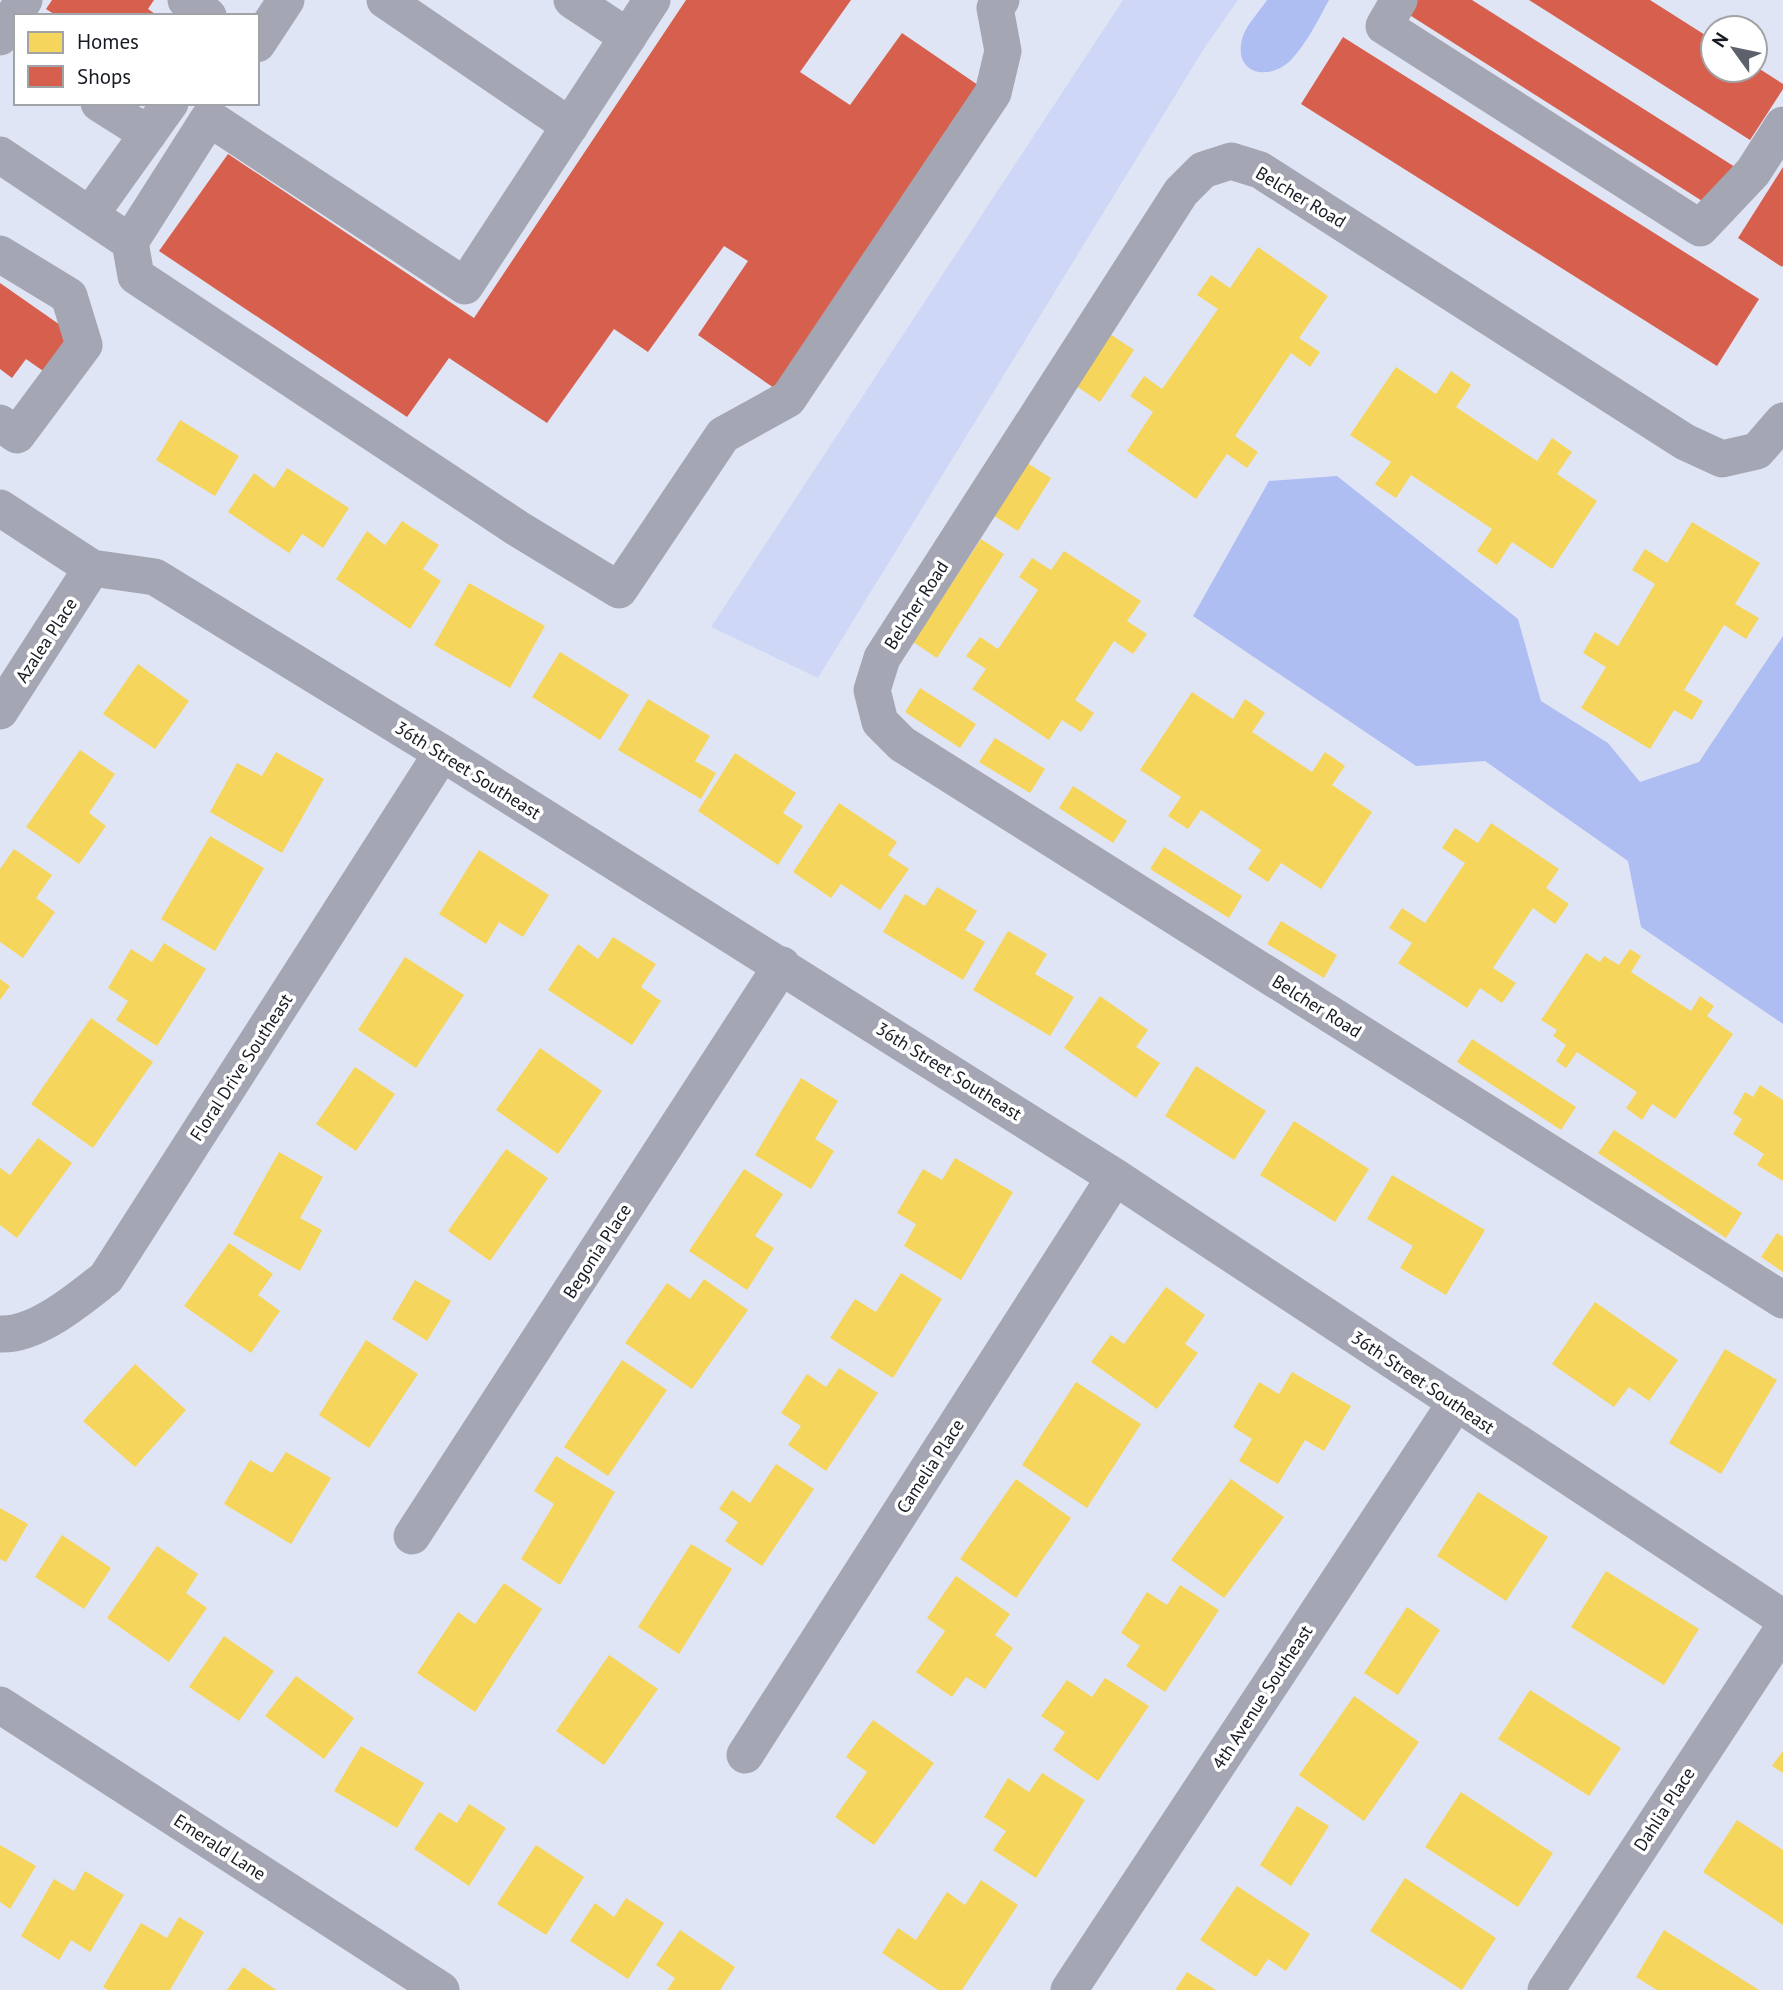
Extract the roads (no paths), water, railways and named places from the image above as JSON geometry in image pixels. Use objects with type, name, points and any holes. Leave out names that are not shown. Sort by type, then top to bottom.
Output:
[{"type":"street","points":[[186,0],[205,14]]},
{"type":"street","points":[[259,41],[286,0]]},
{"type":"street","points":[[385,0],[570,126]]},
{"type":"street","points":[[572,0],[628,37]]},
{"type":"street","points":[[652,0],[465,286],[214,111],[130,242],[136,276],[517,528],[619,590],[723,435],[788,399],[993,93],[1003,51],[995,8],[1001,0]]},
{"type":"street","points":[[1399,0],[1384,26],[1700,229],[1753,172],[1783,125]]},
{"type":"street","points":[[0,39],[14,16]]},
{"type":"street","points":[[102,105],[148,134]]},
{"type":"street","points":[[90,215],[169,105]]},
{"type":"street","points":[[0,155],[130,242]]},
{"type":"street","name":"Belcher Road","points":[[1783,421],[1757,452],[1722,459],[1685,442],[1260,170],[1231,161],[1203,170],[1181,192],[882,658],[872,690],[880,722],[902,744],[1783,1300]]},
{"type":"street","points":[[0,254],[69,296],[84,345],[17,435],[0,423]]},
{"type":"street","points":[[0,508],[92,568]]},
{"type":"street","name":"Azalea Place","points":[[0,711],[92,568]]},
{"type":"street","name":"36th Street Southeast","points":[[92,568],[155,577],[442,753],[1115,1177],[1455,1404],[1783,1618]]},
{"type":"street","name":"Floral Drive Southeast","points":[[0,1334],[13,1335],[63,1312],[106,1278],[442,753]]},
{"type":"street","name":"Begonia Place","points":[[412,1536],[782,965]]},
{"type":"street","name":"Camelia Place","points":[[745,1755],[1115,1177]]},
{"type":"street","name":"4th Avenue Southeast","points":[[1069,1990],[1455,1404]]},
{"type":"street","name":"Dahlia Place","points":[[1546,1990],[1783,1629]]},
{"type":"street","name":"Emerald Lane","points":[[0,1704],[441,1990]]},
{"type":"water","points":[[1267,0],[1329,0],[1307,39],[1291,60],[1282,67],[1263,72],[1247,66],[1242,59],[1241,49],[1245,31]]},
{"type":"water","points":[[1337,476],[1518,619],[1541,701],[1608,743],[1640,782],[1699,762],[1783,636],[1783,1024],[1641,927],[1628,861],[1485,761],[1416,766],[1193,616],[1269,481]]}]
